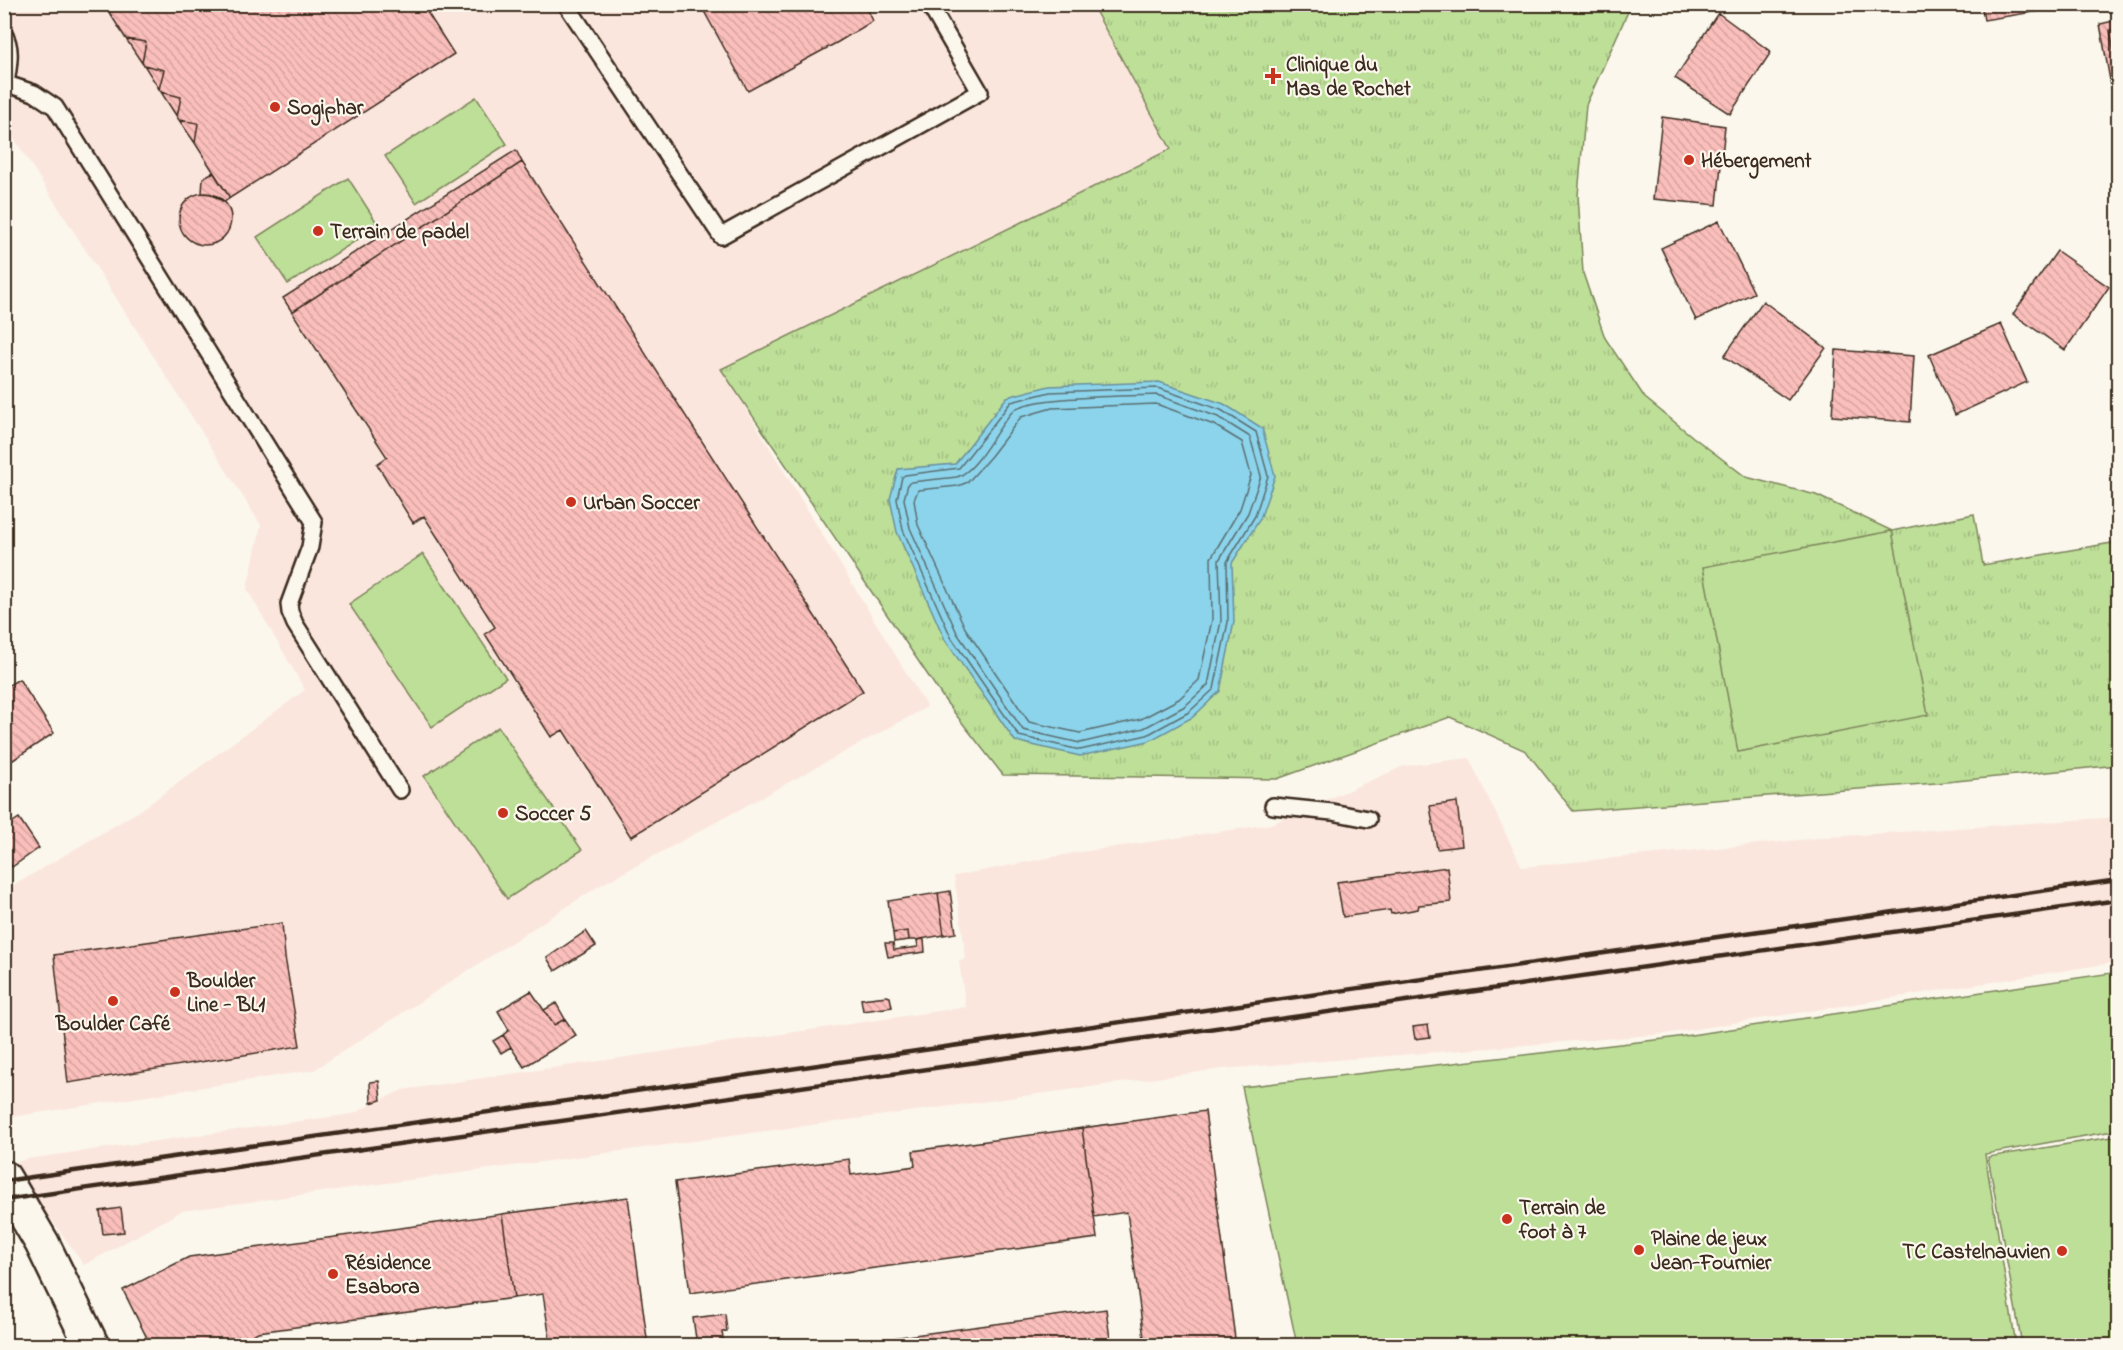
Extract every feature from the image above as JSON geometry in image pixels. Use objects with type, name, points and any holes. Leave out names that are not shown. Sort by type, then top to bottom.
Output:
[{"type":"street","points":[[4,1178],[42,1244],[92,1346]]},
{"type":"lane","points":[[566,4],[721,236],[980,92],[929,4]]},
{"type":"lane","points":[[4,34],[8,41],[9,54],[5,83],[34,93],[55,107],[314,522],[310,547],[290,604],[290,612],[400,790]]},
{"type":"lane","points":[[1273,806],[1332,812],[1368,819]]},
{"type":"shaded area","points":[[5,5],[1552,5],[722,369],[927,707],[599,886],[314,1070],[5,1118],[4,891],[141,810],[305,690],[247,589],[261,525],[5,124]]},
{"type":"shaded area","points":[[1469,758],[1522,867],[1830,837],[2118,817],[2118,962],[1665,1034],[1222,1069],[182,1211],[84,1265],[51,1219],[5,1227],[5,1166],[26,1159],[352,1114],[402,1090],[966,1007],[959,962],[966,958],[954,876],[1074,853],[1271,824],[1404,766]]},
{"type":"green space","points":[[1092,5],[1631,5],[1586,105],[1578,195],[1583,273],[1605,338],[1645,398],[1746,477],[1816,495],[1892,531],[1974,514],[1983,565],[2118,542],[2118,765],[1936,783],[1573,811],[1526,751],[1450,717],[1277,779],[1003,775],[946,702],[721,369],[1171,149]]},
{"type":"green space","name":"Terrain de padel","points":[[476,97],[507,144],[416,203],[385,156]]},
{"type":"green space","name":"Terrain de padel","points":[[348,178],[379,226],[288,284],[257,237]]},
{"type":"green space","points":[[1892,531],[1928,715],[1738,752],[1703,567]]},
{"type":"green space","points":[[423,554],[506,678],[432,727],[349,604]]},
{"type":"green space","name":"Soccer 5","points":[[498,727],[582,850],[507,899],[424,776]]},
{"type":"green space","name":"Plaine de jeux Jean-Fournier","points":[[2118,972],[2118,1130],[1985,1154],[2016,1345],[1297,1345],[1242,1087],[1664,1039]]},
{"type":"green space","name":"TC Castelnauvien","points":[[2118,1136],[2118,1345],[2022,1345],[1988,1157]]},
{"type":"water","points":[[1159,382],[1224,404],[1262,428],[1275,476],[1260,519],[1232,563],[1234,622],[1220,691],[1193,717],[1149,741],[1080,756],[1015,741],[945,640],[897,532],[890,499],[898,469],[955,464],[1007,397],[1049,386]]},
{"type":"building","name":"Sogiphar","points":[[104,4],[422,4],[454,54],[230,198],[195,143],[198,123],[179,120],[177,117],[181,97],[161,92],[159,89],[164,70],[142,63],[146,42],[126,39]]},
{"type":"building","points":[[700,4],[865,4],[873,21],[748,91]]},
{"type":"building","points":[[1981,4],[2083,4],[1984,20]]},
{"type":"building","name":"Hébergement","points":[[1718,13],[1771,52],[1730,114],[1675,78]]},
{"type":"building","points":[[2118,20],[2118,28],[2110,30],[2118,77],[2117,120],[2100,24]]},
{"type":"building","points":[[2118,28],[2118,77],[2110,30]]},
{"type":"building","points":[[126,39],[146,42],[142,63]]},
{"type":"building","points":[[144,65],[164,70],[159,89]]},
{"type":"building","points":[[161,92],[181,97],[177,117]]},
{"type":"building","name":"Hébergement","points":[[1662,117],[1725,126],[1717,205],[1653,199]]},
{"type":"building","points":[[179,120],[198,123],[195,143]]},
{"type":"building","points":[[516,150],[522,162],[292,312],[283,298]]},
{"type":"building","name":"Urban Soccer","points":[[522,162],[863,691],[631,837],[563,730],[551,737],[485,634],[495,627],[424,516],[413,523],[377,464],[387,457],[292,312]]},
{"type":"building","points":[[213,172],[230,198],[224,202],[211,194],[202,193],[203,178]]},
{"type":"building","points":[[200,193],[210,193],[224,200],[231,219],[224,238],[210,245],[200,245],[190,241],[183,234],[179,224],[179,214],[183,204],[190,197]]},
{"type":"building","name":"Hébergement","points":[[1719,221],[1754,293],[1696,320],[1661,248]]},
{"type":"building","points":[[2057,251],[2109,287],[2065,350],[2013,314]]},
{"type":"building","points":[[1763,301],[1826,348],[1788,400],[1724,356]]},
{"type":"building","points":[[2001,324],[2027,382],[1955,415],[1929,355]]},
{"type":"building","points":[[1836,350],[1914,356],[1910,422],[1832,416]]},
{"type":"building","points":[[19,679],[54,733],[4,766],[4,688]]},
{"type":"building","points":[[1457,802],[1462,846],[1437,849],[1430,806]]},
{"type":"building","points":[[19,818],[39,848],[12,867],[4,856],[4,828]]},
{"type":"building","points":[[1447,867],[1451,902],[1419,905],[1418,909],[1391,914],[1390,910],[1343,917],[1337,882]]},
{"type":"building","points":[[950,891],[956,933],[944,935],[938,893]]},
{"type":"building","points":[[938,893],[944,935],[909,940],[908,931],[893,933],[888,901]]},
{"type":"building","name":"Boulder Line - BL1","points":[[282,923],[285,957],[300,1046],[68,1083],[54,955]]},
{"type":"building","points":[[586,931],[596,946],[555,971],[547,958]]},
{"type":"building","points":[[908,931],[909,940],[894,942],[893,933]]},
{"type":"building","points":[[924,939],[925,952],[888,957],[885,943],[893,943],[894,950],[918,947],[917,940]]},
{"type":"building","points":[[531,991],[554,1025],[565,1019],[576,1035],[524,1067],[503,1035],[509,1030],[498,1011]]},
{"type":"building","points":[[890,997],[892,1007],[863,1011],[861,999]]},
{"type":"building","points":[[556,1003],[565,1019],[554,1025],[544,1010]]},
{"type":"building","points":[[1428,1025],[1430,1037],[1415,1039],[1413,1027]]},
{"type":"building","points":[[503,1035],[511,1047],[501,1053],[493,1041]]},
{"type":"building","points":[[379,1081],[381,1100],[371,1103],[370,1082]]},
{"type":"building","points":[[1205,1111],[1236,1346],[1145,1346],[1127,1212],[1094,1217],[1082,1128]]},
{"type":"building","points":[[1082,1128],[1097,1238],[690,1293],[675,1182],[849,1159],[851,1175],[915,1166],[913,1151]]},
{"type":"building","points":[[628,1197],[648,1346],[551,1346],[543,1294],[514,1298],[502,1214]]},
{"type":"building","points":[[121,1208],[124,1232],[103,1234],[100,1211]]},
{"type":"building","name":"Résidence Esabora","points":[[502,1214],[514,1298],[258,1332],[245,1339],[248,1346],[151,1346],[123,1290],[189,1257]]},
{"type":"building","points":[[1106,1309],[1111,1346],[833,1346]]},
{"type":"building","points":[[725,1314],[727,1331],[722,1332],[724,1344],[697,1346],[693,1318]]},
{"type":"railway","points":[[4,1181],[2118,880]]},
{"type":"railway","points":[[4,1200],[2118,900]]},
{"type":"place","name":"Clinique du Mas de Rochet","points":[[1273,76]]},
{"type":"place","name":"Sogiphar","points":[[275,107]]},
{"type":"place","name":"Hébergement","points":[[1689,160]]},
{"type":"place","name":"Terrain de padel","points":[[318,231]]},
{"type":"place","name":"Urban Soccer","points":[[571,502]]},
{"type":"place","name":"Soccer 5","points":[[503,813]]},
{"type":"place","name":"Boulder Line - BL1","points":[[175,992]]},
{"type":"place","name":"Boulder Café","points":[[113,1001]]},
{"type":"place","name":"Terrain de foot à 7","points":[[1507,1219]]},
{"type":"place","name":"Plaine de jeux Jean-Fournier","points":[[1639,1250]]},
{"type":"place","name":"TC Castelnauvien","points":[[2062,1251]]},
{"type":"place","name":"Résidence Esabora","points":[[333,1274]]}]
